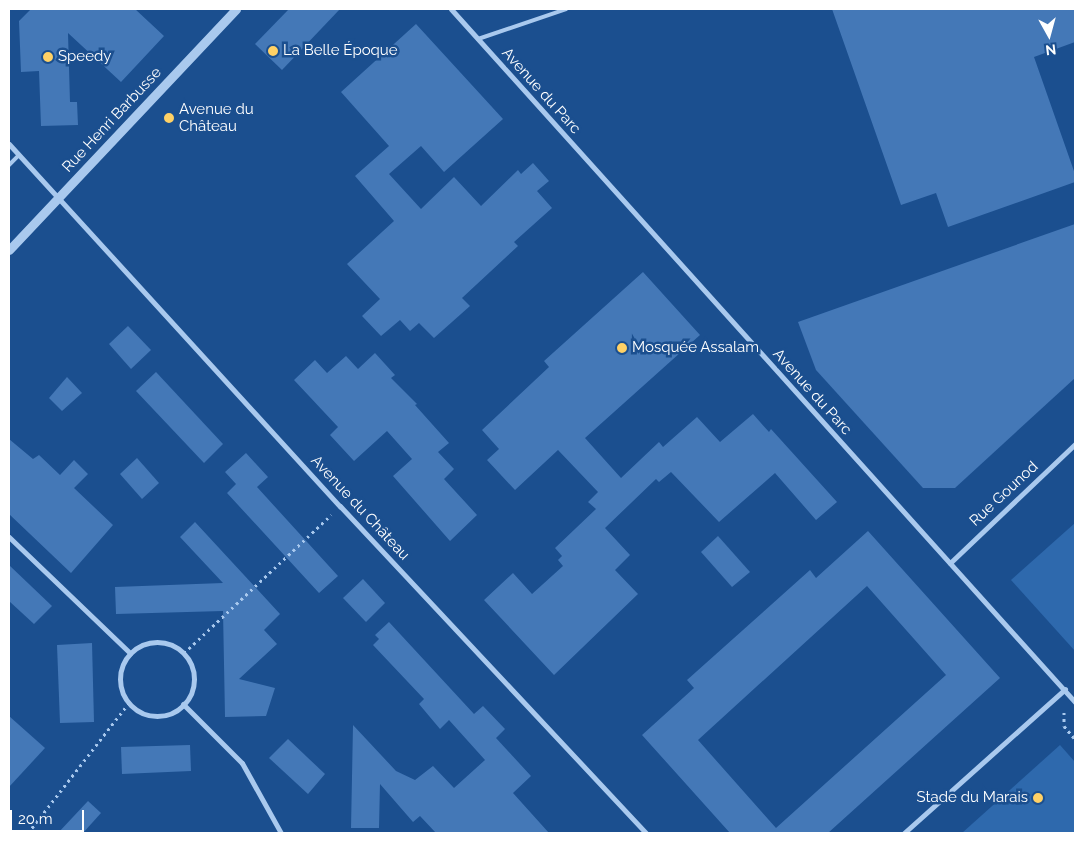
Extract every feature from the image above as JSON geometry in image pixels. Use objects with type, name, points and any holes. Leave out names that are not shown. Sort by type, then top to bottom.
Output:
[{"type":"street","name":"Rue Henri Barbusse","points":[[9,250],[236,9]]},
{"type":"street","name":"Avenue du Parc","points":[[451,9],[1075,702]]},
{"type":"street","name":"Avenue du Château","points":[[9,144],[340,506],[646,833]]},
{"type":"street","name":"Rue Gounod","points":[[950,563],[1075,444]]},
{"type":"street","points":[[9,537],[130,653]]},
{"type":"street","points":[[157,642],[167,643],[184,653],[194,673],[194,684],[190,695],[183,704],[174,712],[162,715],[139,711],[129,703],[120,683],[121,672],[130,653],[147,643],[157,642]]},
{"type":"street","points":[[904,833],[1064,689]]},
{"type":"street","points":[[183,704],[242,763],[281,833]]},
{"type":"lane","points":[[478,39],[566,9]]},
{"type":"lane","points":[[9,165],[19,155]]},
{"type":"path","points":[[184,653],[340,506]]},
{"type":"path","points":[[28,833],[129,703]]},
{"type":"shaded area","points":[[1075,523],[1075,651],[1011,580]]},
{"type":"shaded area","name":"Stade du Marais","points":[[1060,745],[1075,762],[1075,833],[962,833]]},
{"type":"building","points":[[31,9],[135,9],[164,36],[121,82],[68,33],[70,102],[77,102],[78,125],[41,126],[39,71],[21,72],[19,21]]},
{"type":"building","points":[[289,9],[340,9],[282,70],[255,44]]},
{"type":"building","points":[[832,9],[1075,9],[1075,42],[1034,57],[1075,174],[1075,182],[948,227],[936,193],[901,205]]},
{"type":"building","points":[[416,24],[503,119],[444,172],[421,146],[389,174],[421,209],[454,177],[481,206],[518,170],[521,174],[533,163],[549,181],[537,191],[552,208],[514,242],[518,246],[462,298],[470,306],[434,338],[419,323],[410,331],[400,320],[381,336],[362,316],[380,299],[347,264],[394,221],[355,176],[389,146],[341,92]]},
{"type":"building","points":[[1075,224],[1075,378],[955,488],[923,488],[816,370],[798,322]]},
{"type":"building","points":[[643,272],[700,335],[585,438],[621,478],[659,442],[663,447],[697,417],[720,442],[753,414],[769,432],[771,429],[837,502],[816,520],[775,473],[719,522],[671,472],[659,482],[656,479],[605,528],[630,555],[615,570],[638,594],[554,675],[484,600],[513,573],[532,594],[563,566],[558,560],[562,556],[555,548],[596,509],[588,502],[598,492],[558,450],[515,490],[487,460],[499,449],[482,430],[549,367],[544,361]]},
{"type":"building","points":[[128,326],[151,350],[131,369],[109,344]]},
{"type":"building","points":[[375,353],[395,375],[391,378],[417,404],[415,405],[449,443],[438,452],[454,469],[444,479],[477,515],[450,541],[393,476],[412,459],[387,431],[354,461],[330,435],[338,427],[294,380],[315,360],[327,373],[346,356],[358,369]]},
{"type":"building","points":[[156,372],[223,444],[204,463],[136,391]]},
{"type":"building","points":[[67,377],[82,393],[62,411],[49,398]]},
{"type":"building","points":[[9,439],[33,459],[39,455],[60,475],[74,460],[88,474],[74,488],[113,525],[71,573],[9,514]]},
{"type":"building","points":[[246,453],[268,477],[257,487],[338,576],[319,593],[227,493],[236,484],[225,472]]},
{"type":"building","points":[[137,458],[159,483],[142,499],[120,474]]},
{"type":"building","points":[[195,522],[280,614],[264,630],[277,644],[239,679],[275,688],[266,716],[225,717],[223,611],[116,614],[115,587],[223,583],[180,537]]},
{"type":"building","points":[[868,531],[1000,678],[828,833],[730,833],[642,735],[694,688],[687,680],[810,570],[816,578]],"holes":[[[867,586],[946,675],[776,828],[698,740]]]},
{"type":"building","points":[[718,536],[750,572],[732,587],[701,552]]},
{"type":"building","points":[[9,565],[52,606],[34,624],[9,601]]},
{"type":"building","points":[[363,579],[385,603],[366,622],[343,598]]},
{"type":"building","points":[[389,622],[474,714],[483,706],[505,729],[496,738],[531,776],[513,793],[549,833],[436,833],[420,816],[413,822],[380,784],[379,828],[351,828],[353,725],[396,771],[415,780],[433,766],[454,788],[485,760],[449,720],[440,729],[419,704],[424,699],[373,645],[379,639],[375,635]]},
{"type":"building","points":[[92,643],[94,722],[60,723],[57,645]]},
{"type":"building","points":[[9,716],[45,748],[9,787]]},
{"type":"building","points":[[288,739],[325,774],[308,794],[269,758]]},
{"type":"building","points":[[190,745],[191,771],[122,774],[121,747]]},
{"type":"building","points":[[88,801],[101,813],[83,833],[58,833]]},
{"type":"place","name":"La Belle Époque","points":[[273,51]]},
{"type":"place","name":"Speedy","points":[[48,57]]},
{"type":"place","name":"Avenue du Château","points":[[169,118]]},
{"type":"place","name":"Mosquée Assalam","points":[[622,348]]},
{"type":"place","name":"Stade du Marais","points":[[1038,798]]}]
